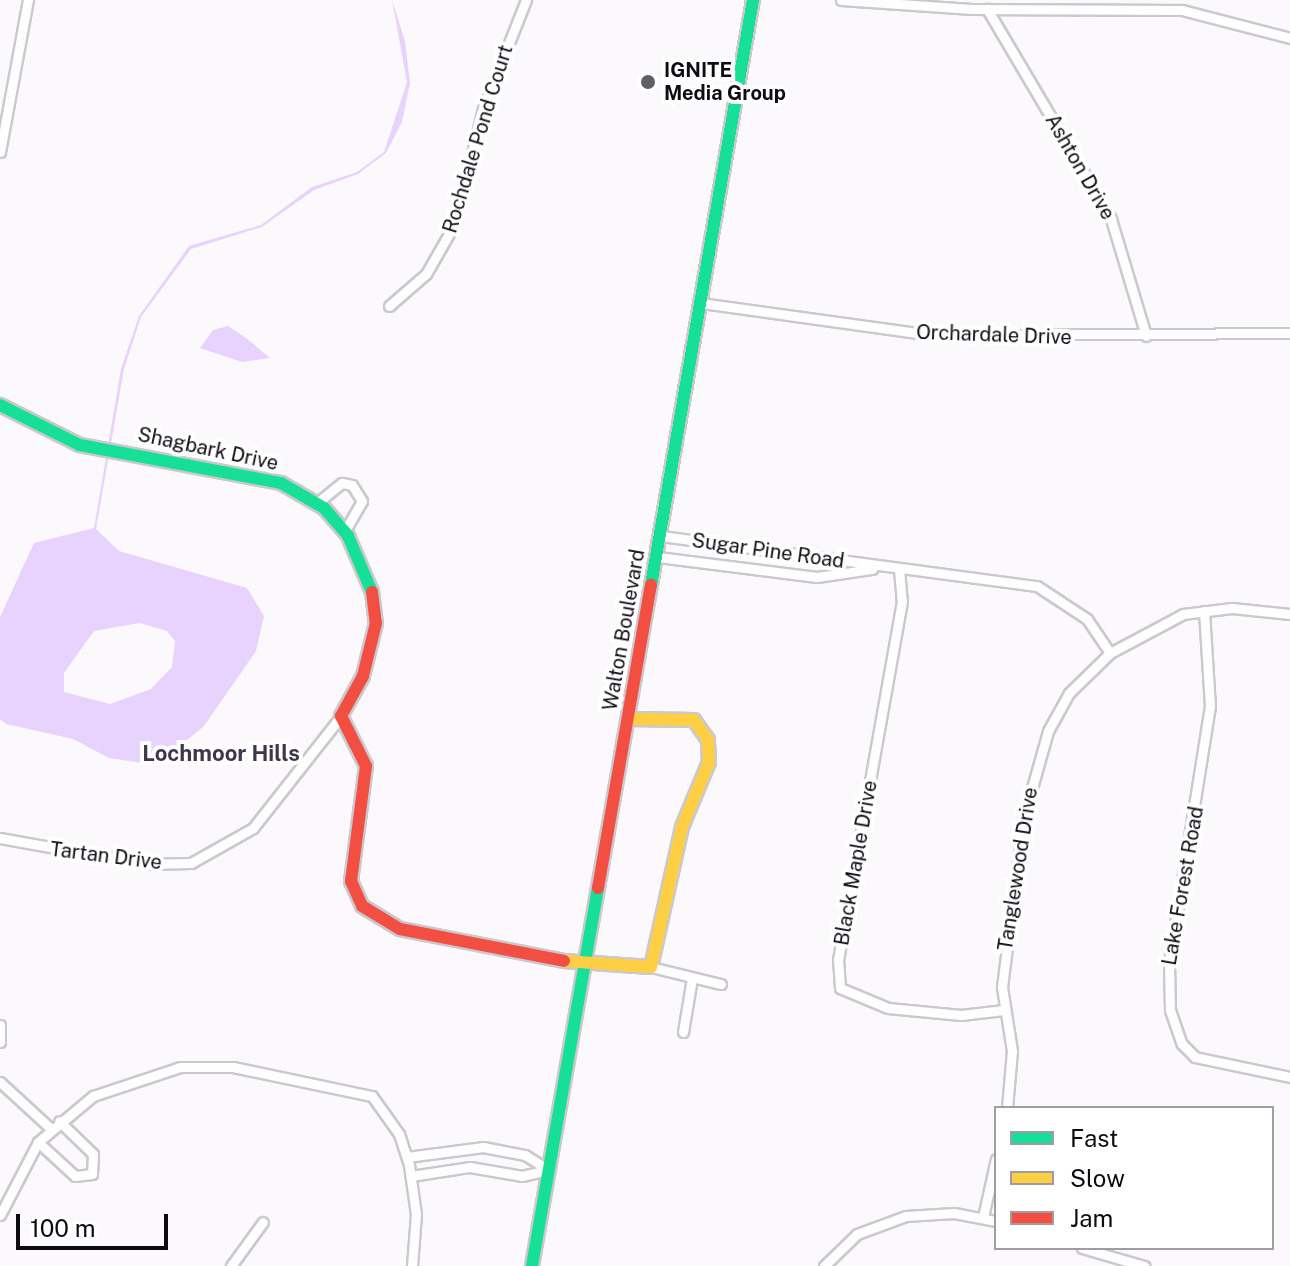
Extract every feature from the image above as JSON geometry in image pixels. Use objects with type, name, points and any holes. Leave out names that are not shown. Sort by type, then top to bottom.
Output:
[{"type":"street","points":[[0,152],[28,0]]},
{"type":"street","name":"Rochdale Pond Court","points":[[389,306],[426,274],[454,225],[483,109],[526,0]]},
{"type":"street","name":"Walton Boulevard","points":[[532,1266],[753,0]]},
{"type":"street","points":[[841,0],[987,9],[1182,10],[1290,38]]},
{"type":"street","name":"Ashton Drive","points":[[987,9],[1111,219],[1146,336]]},
{"type":"street","name":"Orchardale Drive","points":[[701,303],[931,335],[1290,333]]},
{"type":"street","name":"Shagbark Drive","points":[[0,405],[50,434],[100,448],[281,483],[317,503],[344,532],[368,576],[376,623],[363,676],[341,716]]},
{"type":"street","points":[[317,503],[342,483],[352,485],[362,501],[344,532]]},
{"type":"street","name":"Sugar Pine Road","points":[[661,536],[875,568],[1037,586],[1087,619],[1110,653]]},
{"type":"street","name":"Sugar Pine Road","points":[[658,557],[817,577],[875,568]]},
{"type":"street","name":"Black Maple Drive","points":[[899,569],[902,601],[838,959],[840,988],[888,1008],[961,1015],[1004,1010]]},
{"type":"street","name":"Tanglewood Drive","points":[[1007,1106],[1012,1051],[1004,1010],[1004,954],[1034,773],[1069,693],[1110,653],[1183,614],[1204,611],[1290,614]]},
{"type":"street","name":"Lake Forest Road","points":[[1204,611],[1210,706],[1169,963],[1170,1010],[1182,1044],[1195,1057],[1290,1077]]},
{"type":"street","points":[[341,716],[366,766],[350,866],[362,906],[400,929],[586,965],[651,967],[721,984]]},
{"type":"street","name":"Tartan Drive","points":[[0,838],[145,864],[191,863],[253,828],[341,716]]},
{"type":"street","points":[[629,719],[694,720],[708,740],[709,762],[682,827],[651,967]]},
{"type":"street","points":[[683,1032],[692,978]]},
{"type":"street","points":[[0,1025],[0,1042]]},
{"type":"street","points":[[0,1215],[38,1142],[50,1128],[93,1096],[132,1078],[180,1067],[233,1067],[372,1096],[399,1134],[409,1166],[412,1266]]},
{"type":"street","points":[[0,1082],[50,1128]]},
{"type":"street","points":[[38,1142],[75,1176],[92,1174],[93,1154],[59,1121]]},
{"type":"street","points":[[409,1166],[483,1147],[525,1155],[549,1170]]},
{"type":"street","points":[[409,1166],[470,1167],[522,1176],[549,1170]]},
{"type":"street","points":[[983,1217],[994,1168]]},
{"type":"street","points":[[824,1266],[857,1234],[906,1216],[983,1217],[994,1220]]},
{"type":"street","points":[[231,1266],[263,1222]]},
{"type":"street","points":[[1089,1250],[1144,1266]]},
{"type":"shaded area","points":[[392,0],[405,41],[410,83],[402,122],[386,153],[358,174],[314,190],[262,227],[191,249],[141,317],[124,369],[96,529],[119,551],[247,588],[264,616],[256,651],[204,726],[168,756],[142,763],[109,758],[73,739],[6,724],[0,719],[0,617],[34,543],[94,528],[121,369],[139,316],[189,246],[261,225],[312,187],[357,172],[384,152],[407,82]],"holes":[[[140,623],[167,631],[175,641],[172,667],[151,689],[110,704],[64,692],[64,673],[94,631]]]},
{"type":"shaded area","points":[[228,326],[270,358],[242,362],[200,348],[213,330]]},
{"type":"traffic: fast","points":[[651,585],[753,0]]},
{"type":"traffic: fast","points":[[0,405],[80,445],[281,483],[324,508],[348,536],[372,592]]},
{"type":"traffic: fast","points":[[532,1266],[598,888]]},
{"type":"traffic: slow","points":[[564,961],[651,967],[682,827],[709,762],[708,740],[694,720],[629,719]]},
{"type":"traffic: jam","points":[[598,888],[651,585]]},
{"type":"traffic: jam","points":[[372,592],[376,623],[363,676],[341,716],[366,766],[351,881],[362,906],[400,929],[564,961]]},
{"type":"place","name":"IGNITE Media Group","points":[[648,82]]},
{"type":"district","name":"Lochmoor Hills","points":[[221,754]]}]
